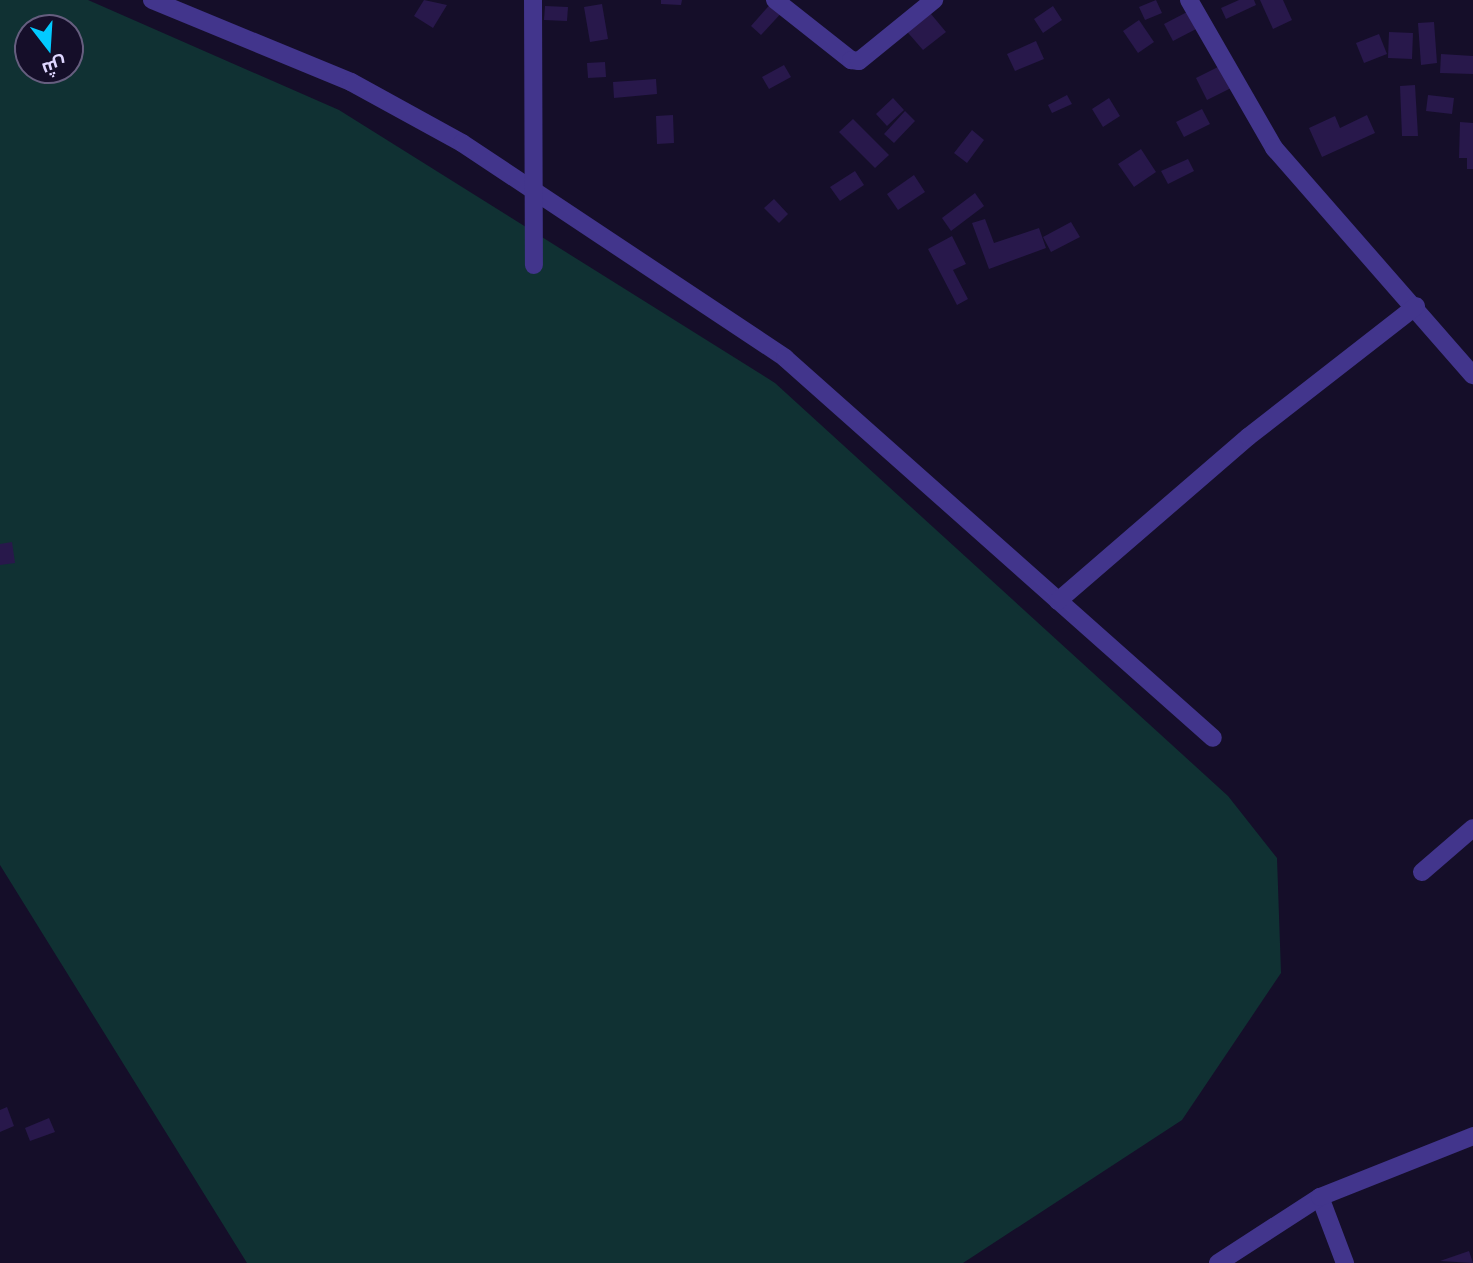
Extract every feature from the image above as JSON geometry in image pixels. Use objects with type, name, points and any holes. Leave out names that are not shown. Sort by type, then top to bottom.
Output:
[{"type":"street","points":[[152,0],[351,82],[461,143],[534,195],[785,358],[1213,738]]},
{"type":"street","points":[[533,0],[534,265]]},
{"type":"street","points":[[775,0],[851,60],[859,61],[934,0]]},
{"type":"street","points":[[1188,0],[1274,148],[1416,306],[1473,375]]},
{"type":"street","points":[[1058,601],[1248,437],[1416,306]]},
{"type":"street","points":[[1422,872],[1473,828]]},
{"type":"street","points":[[1219,1263],[1320,1197],[1473,1136]]},
{"type":"street","points":[[1320,1197],[1345,1263]]},
{"type":"green space","points":[[0,0],[88,0],[339,110],[775,383],[1228,796],[1277,858],[1281,973],[1182,1120],[963,1263],[247,1263],[0,865]]},
{"type":"building","points":[[424,0],[447,5],[433,28],[414,16]]},
{"type":"building","points":[[661,0],[682,0],[681,5],[661,4]]},
{"type":"building","points":[[774,0],[785,9],[761,35],[751,26]]},
{"type":"building","points":[[1156,0],[1162,13],[1145,20],[1139,7]]},
{"type":"building","points":[[1239,0],[1254,0],[1256,5],[1226,19],[1221,8]]},
{"type":"building","points":[[1260,0],[1283,0],[1292,20],[1273,29]]},
{"type":"building","points":[[602,4],[608,39],[590,42],[584,7]]},
{"type":"building","points":[[545,6],[568,7],[567,21],[544,20]]},
{"type":"building","points":[[1053,6],[1062,20],[1043,33],[1034,19]]},
{"type":"building","points":[[926,8],[946,32],[923,50],[903,27]]},
{"type":"building","points":[[1189,11],[1198,28],[1173,41],[1164,24]]},
{"type":"building","points":[[1139,20],[1154,42],[1138,53],[1123,31]]},
{"type":"building","points":[[1434,22],[1437,63],[1421,65],[1418,23]]},
{"type":"building","points":[[1389,32],[1413,33],[1412,59],[1388,58]]},
{"type":"building","points":[[1379,34],[1387,54],[1364,63],[1356,43]]},
{"type":"building","points":[[1036,41],[1044,59],[1015,71],[1007,54]]},
{"type":"building","points":[[1441,54],[1473,56],[1473,74],[1440,73]]},
{"type":"building","points":[[605,62],[606,77],[588,78],[587,63]]},
{"type":"building","points":[[1224,64],[1235,86],[1207,100],[1196,78]]},
{"type":"building","points":[[784,65],[791,77],[769,89],[762,77]]},
{"type":"building","points":[[656,79],[657,94],[614,98],[613,82]]},
{"type":"building","points":[[1415,85],[1418,136],[1402,136],[1400,86]]},
{"type":"building","points":[[1067,95],[1072,104],[1052,113],[1048,105]]},
{"type":"building","points":[[1428,95],[1454,98],[1452,114],[1426,111]]},
{"type":"building","points":[[893,98],[904,110],[887,126],[876,114]]},
{"type":"building","points":[[1109,98],[1120,116],[1103,127],[1092,109]]},
{"type":"building","points":[[1202,109],[1210,124],[1184,137],[1176,122]]},
{"type":"building","points":[[905,111],[915,121],[894,143],[884,134]]},
{"type":"building","points":[[673,115],[674,143],[657,144],[656,116]]},
{"type":"building","points":[[1367,115],[1375,133],[1322,157],[1309,128],[1335,116],[1340,128]]},
{"type":"building","points":[[853,119],[889,155],[875,168],[839,132]]},
{"type":"building","points":[[1460,122],[1473,123],[1473,169],[1467,169],[1467,158],[1459,158]]},
{"type":"building","points":[[972,130],[984,140],[967,163],[954,153]]},
{"type":"building","points":[[1141,149],[1156,172],[1134,187],[1118,164]]},
{"type":"building","points":[[1188,159],[1194,171],[1168,184],[1161,171]]},
{"type":"building","points":[[855,171],[864,185],[840,201],[830,187]]},
{"type":"building","points":[[914,175],[925,192],[898,210],[887,194]]},
{"type":"building","points":[[975,193],[984,206],[951,231],[942,218]]},
{"type":"building","points":[[774,199],[788,214],[779,223],[764,208]]},
{"type":"building","points":[[985,219],[994,243],[1039,228],[1046,248],[989,269],[972,223]]},
{"type":"building","points":[[1071,222],[1080,237],[1051,252],[1043,237]]},
{"type":"building","points":[[952,236],[966,264],[953,270],[968,299],[957,305],[928,249]]},
{"type":"building","points":[[12,542],[15,563],[0,565],[0,544]]},
{"type":"building","points":[[7,1107],[14,1126],[0,1132],[0,1110]]},
{"type":"building","points":[[49,1118],[55,1132],[30,1141],[25,1128]]},
{"type":"building","points":[[1469,1251],[1473,1263],[1440,1261]]}]
